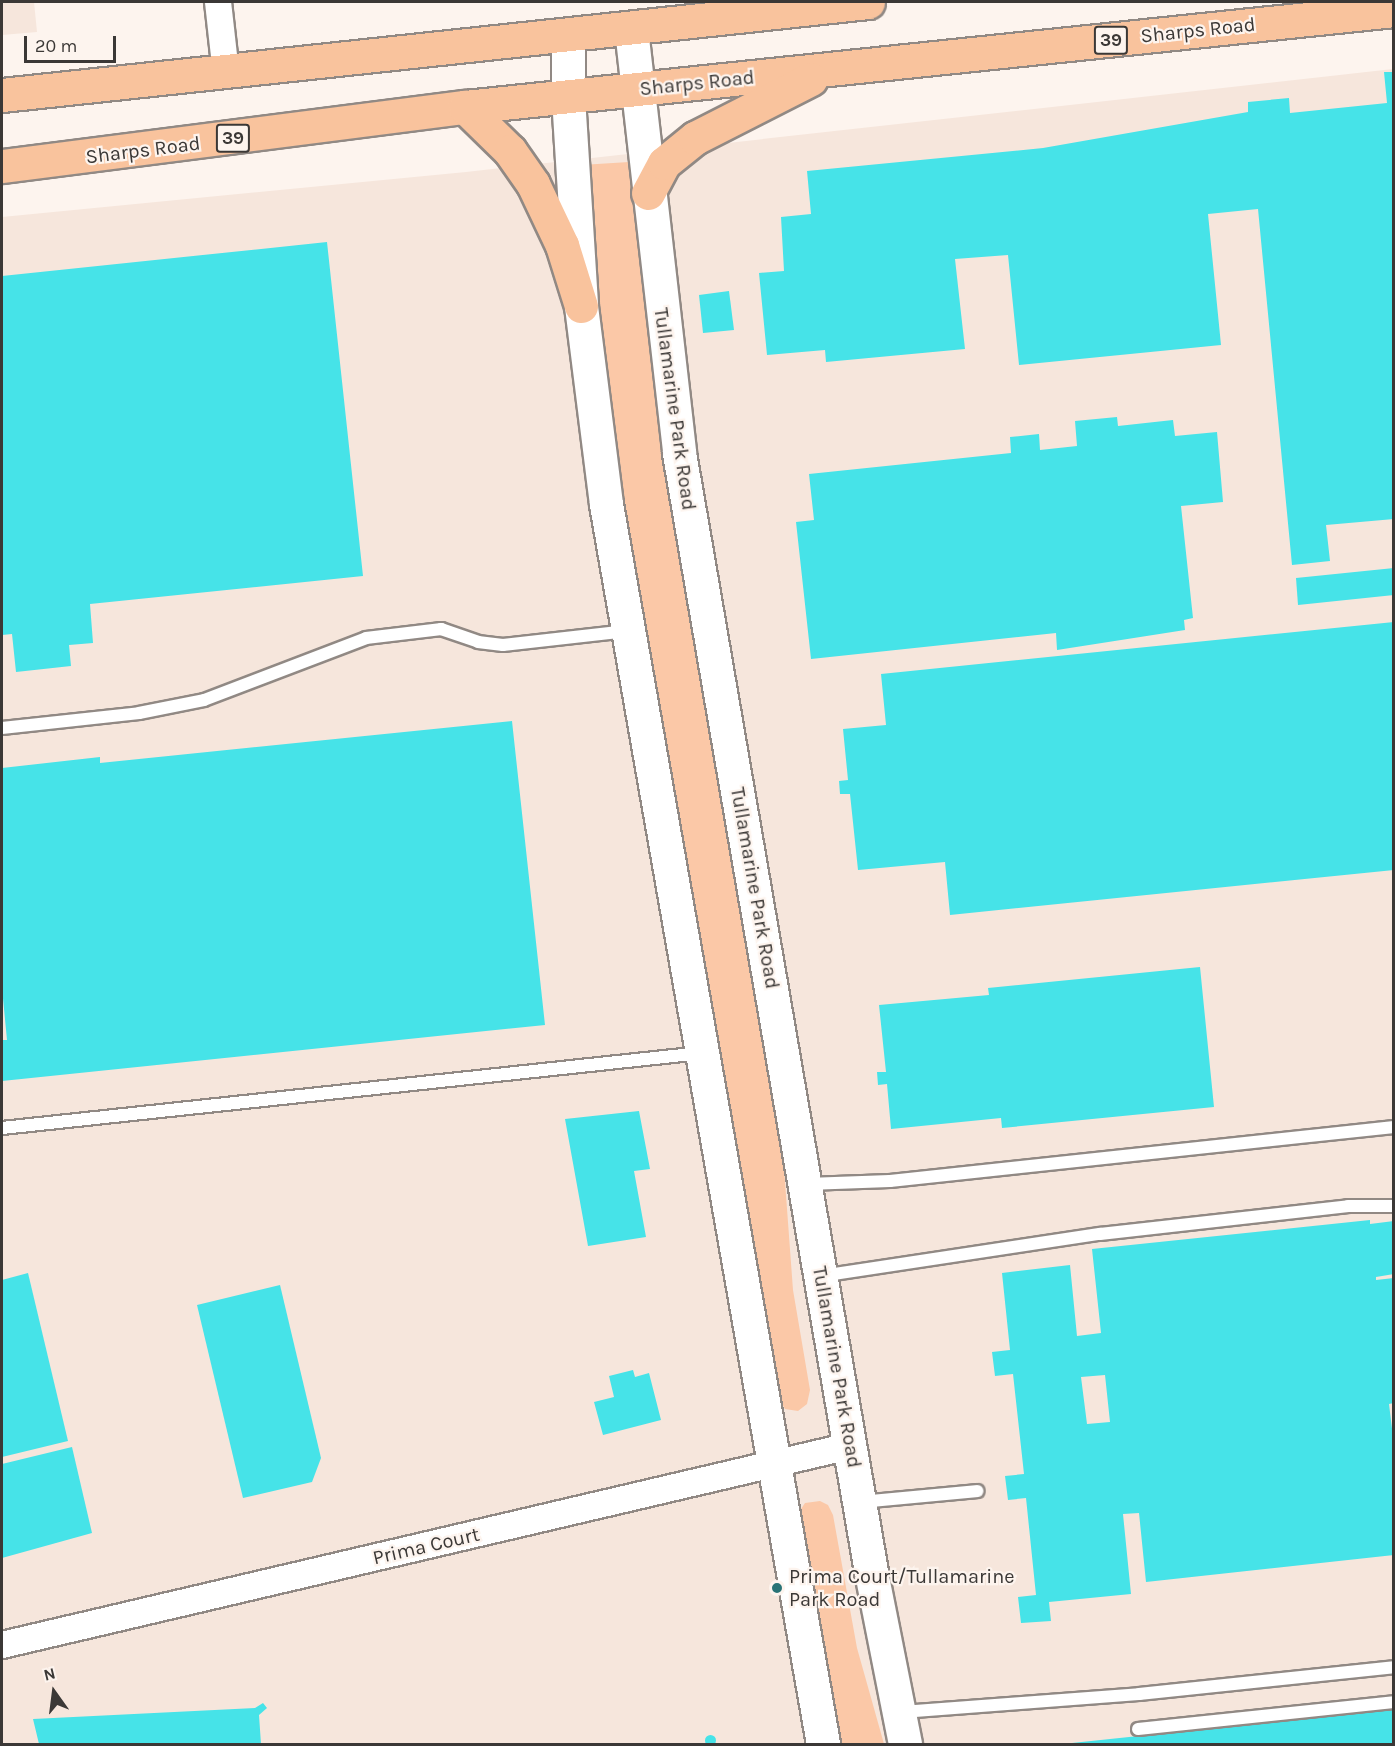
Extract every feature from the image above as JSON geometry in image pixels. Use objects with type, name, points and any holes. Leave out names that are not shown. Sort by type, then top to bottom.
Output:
[{"type":"main road","points":[[2,95],[226,73],[868,2]]},
{"type":"main road","name":"Sharps Road","points":[[2,166],[465,107],[1394,10]]},
{"type":"main road","points":[[648,193],[664,163],[695,138],[829,69]]},
{"type":"main road","points":[[465,107],[510,151],[533,184],[562,245],[581,306]]},
{"type":"street","points":[[218,2],[226,73]]},
{"type":"street","name":"Tullamarine Park Road","points":[[631,28],[636,89],[679,453],[850,1446],[905,1744]]},
{"type":"street","points":[[568,36],[568,97],[581,306],[606,504],[823,1744]]},
{"type":"street","name":"Prima Court","points":[[2,1646],[850,1446]]},
{"type":"lane","points":[[2,728],[139,713],[204,700],[366,638],[441,629],[478,642],[503,645],[628,631]]},
{"type":"lane","points":[[2,1128],[702,1053]]},
{"type":"lane","points":[[806,1184],[890,1181],[1394,1127]]},
{"type":"lane","points":[[821,1276],[1100,1234],[1348,1206],[1394,1206]]},
{"type":"lane","points":[[860,1502],[978,1491]]},
{"type":"lane","points":[[900,1712],[1139,1694],[1394,1667]]},
{"type":"lane","points":[[1138,1729],[1394,1702]]},
{"type":"shaded area","points":[[2,2],[34,2],[37,32],[2,35]]},
{"type":"shaded area","points":[[1393,69],[1393,1744],[2,1744],[2,217],[466,172]]},
{"type":"shaded area","points":[[629,162],[660,438],[784,1168],[793,1290],[810,1390],[807,1404],[798,1411],[785,1409],[778,1397],[614,440],[581,165]]},
{"type":"shaded area","points":[[820,1501],[828,1505],[833,1515],[857,1648],[884,1744],[839,1744],[799,1512],[805,1503]]},
{"type":"building","points":[[1384,72],[1394,72],[1394,519],[1326,525],[1330,561],[1292,565],[1258,209],[1208,214],[1221,345],[1019,365],[1008,255],[955,259],[965,349],[826,362],[825,350],[767,355],[759,273],[784,271],[781,217],[811,214],[807,171],[1043,148],[1248,112],[1248,102],[1289,98],[1290,113],[1387,103]]},
{"type":"building","points":[[327,242],[363,576],[90,604],[93,643],[69,645],[71,666],[16,672],[12,634],[2,635],[2,276]]},
{"type":"building","points":[[729,291],[734,330],[703,333],[699,295]]},
{"type":"building","points":[[1117,417],[1118,426],[1173,420],[1175,436],[1217,432],[1223,502],[1181,506],[1193,618],[1184,620],[1185,630],[1057,650],[1056,633],[811,659],[796,522],[814,520],[809,474],[1011,453],[1010,437],[1039,434],[1040,450],[1077,446],[1075,421]]},
{"type":"building","points":[[1394,568],[1394,595],[1298,605],[1296,578]]},
{"type":"building","points":[[1394,622],[1394,870],[950,915],[945,862],[858,870],[850,794],[840,794],[839,781],[848,780],[843,729],[886,725],[881,674]]},
{"type":"building","points":[[512,721],[545,1025],[2,1081],[2,1040],[7,1040],[2,988],[2,768],[100,757],[100,763]]},
{"type":"building","points":[[1200,967],[1214,1107],[1002,1128],[1001,1118],[891,1129],[887,1084],[878,1085],[877,1072],[886,1072],[879,1005],[989,995],[988,988]]},
{"type":"building","points":[[639,1111],[650,1169],[634,1171],[646,1237],[588,1246],[565,1119]]},
{"type":"building","points":[[1370,1220],[1370,1224],[1394,1221],[1394,1274],[1376,1277],[1376,1280],[1394,1278],[1394,1403],[1389,1404],[1394,1445],[1394,1555],[1146,1582],[1139,1513],[1123,1514],[1131,1594],[1049,1602],[1051,1621],[1021,1623],[1018,1597],[1036,1595],[1026,1498],[1008,1500],[1005,1476],[1024,1474],[1013,1374],[995,1376],[992,1352],[1010,1350],[1002,1273],[1070,1265],[1077,1336],[1101,1333],[1092,1249]],"holes":[[[1105,1375],[1110,1422],[1087,1424],[1081,1377]]]},
{"type":"building","points":[[28,1273],[68,1441],[2,1457],[2,1280]]},
{"type":"building","points":[[280,1285],[321,1458],[312,1482],[243,1498],[197,1305]]},
{"type":"building","points":[[633,1370],[635,1377],[649,1373],[661,1420],[603,1435],[594,1402],[614,1397],[609,1376]]},
{"type":"building","points":[[72,1447],[92,1533],[2,1558],[2,1464]]},
{"type":"building","points":[[263,1703],[267,1708],[259,1715],[261,1744],[39,1744],[33,1719],[255,1708]]},
{"type":"building","points":[[1394,1709],[1394,1744],[1072,1744],[1072,1743]]},
{"type":"building","points":[[710,1735],[714,1736],[714,1744],[710,1745],[706,1744],[705,1740],[706,1736]]},
{"type":"place","name":"Prima Court/Tullamarine Park Road","points":[[777,1588]]}]
